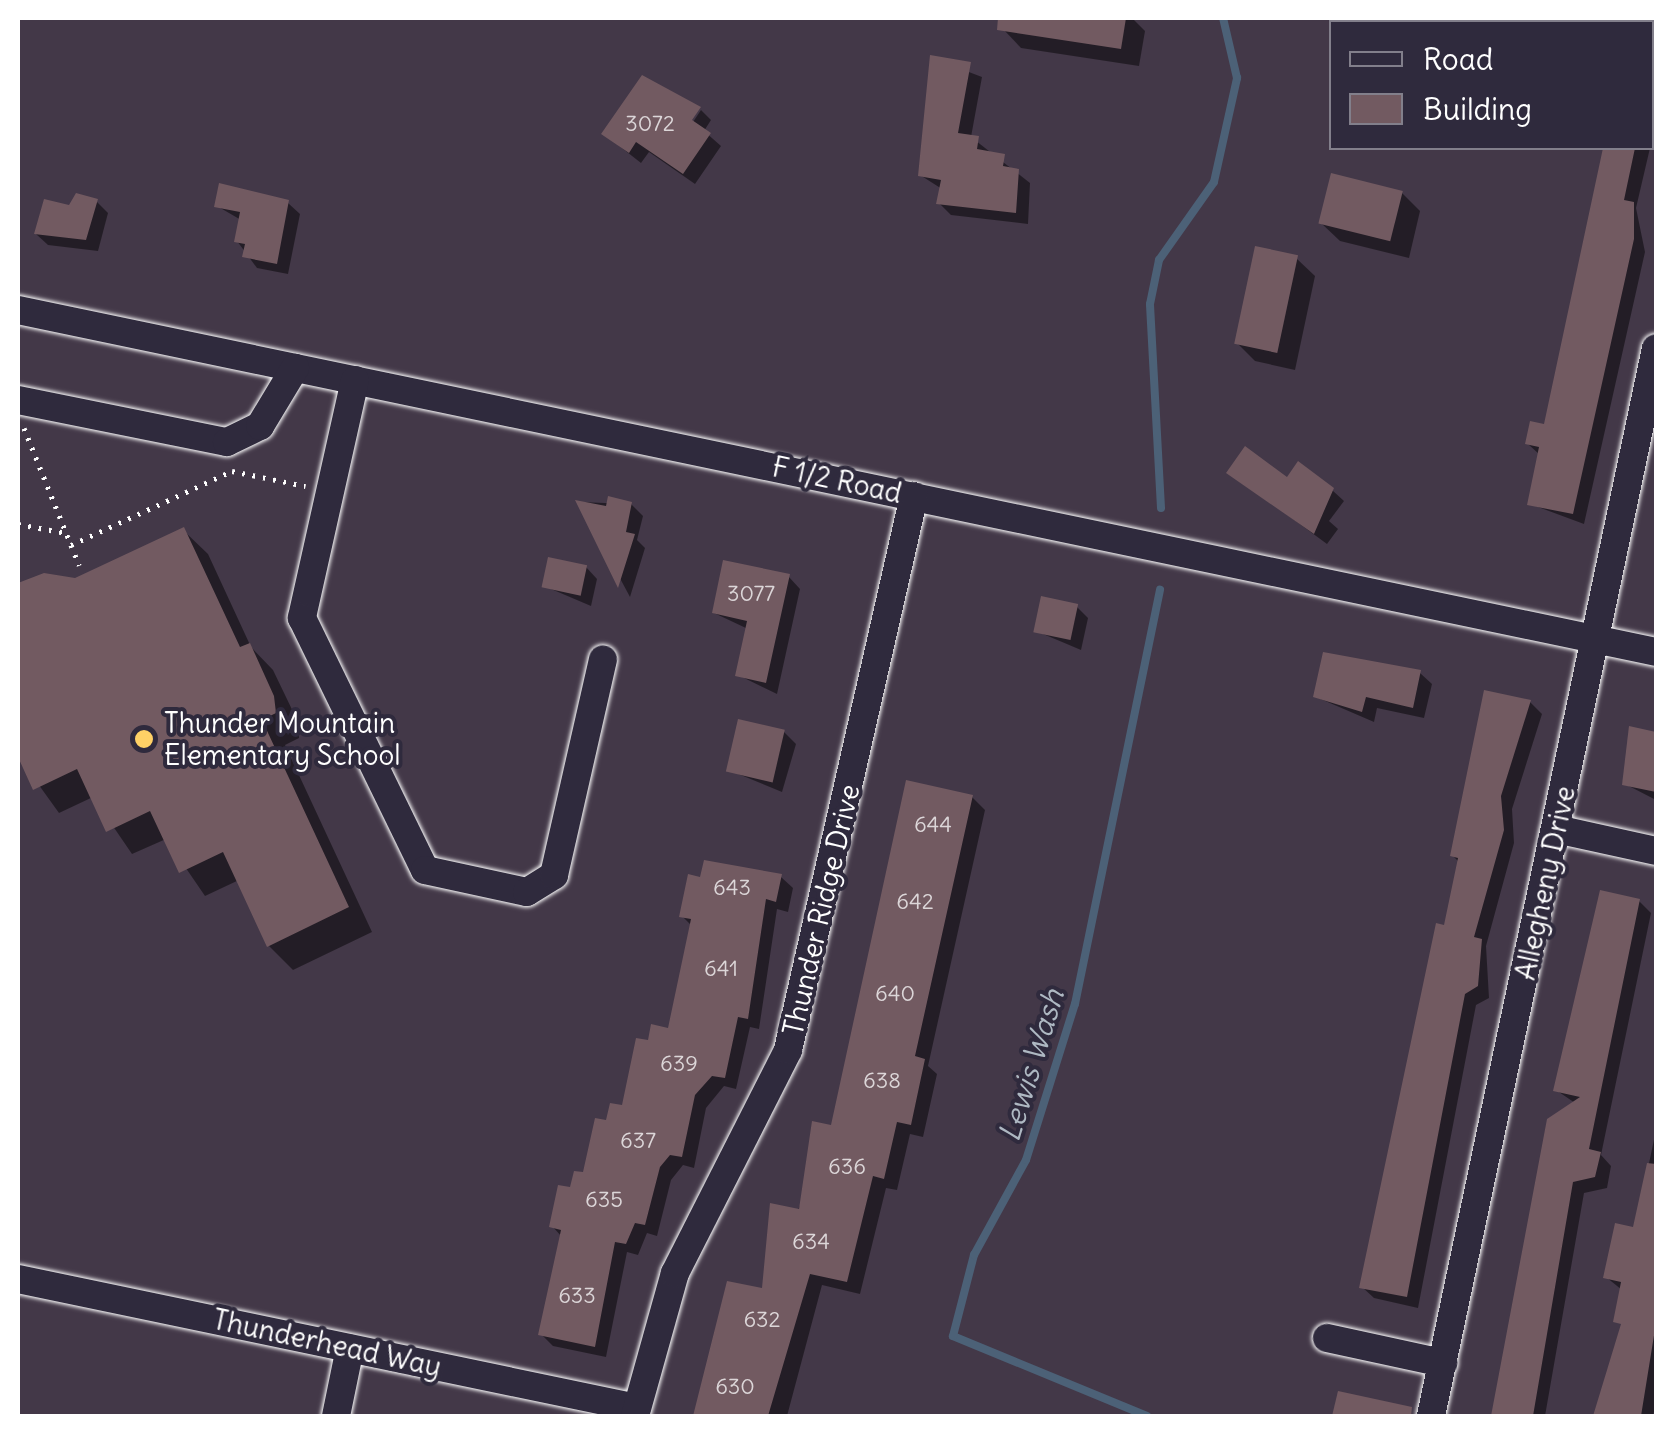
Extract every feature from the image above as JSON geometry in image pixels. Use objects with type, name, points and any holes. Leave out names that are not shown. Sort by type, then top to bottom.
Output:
[{"type":"street","name":"F 1/2 Road","points":[[18,310],[1656,652]]},
{"type":"street","name":"Allegheny Drive","points":[[1431,1416],[1556,829],[1648,426],[1656,348]]},
{"type":"street","points":[[18,400],[227,442],[260,426],[295,368]]},
{"type":"street","points":[[354,380],[302,618],[425,870],[527,892],[554,875],[603,658]]},
{"type":"street","name":"Thunder Ridge Drive","points":[[636,1412],[675,1273],[788,1050],[914,496]]},
{"type":"street","points":[[1556,829],[1656,851]]},
{"type":"street","name":"Thunderhead Way","points":[[18,1279],[636,1412]]},
{"type":"street","points":[[1327,1338],[1442,1363]]},
{"type":"street","points":[[336,1416],[350,1348]]},
{"type":"path","points":[[18,412],[79,566]]},
{"type":"path","points":[[71,544],[232,470],[330,491]]},
{"type":"path","points":[[18,524],[66,533]]},
{"type":"building","points":[[998,18],[1126,18],[1121,49],[997,30]]},
{"type":"building","points":[[930,55],[971,62],[958,133],[979,136],[977,149],[1005,154],[1003,166],[1019,169],[1016,213],[936,204],[941,180],[918,176]]},
{"type":"building","points":[[642,75],[701,107],[692,120],[711,133],[683,174],[636,142],[629,153],[601,134]]},
{"type":"building","points":[[1603,150],[1635,150],[1624,200],[1634,202],[1634,239],[1573,514],[1527,505],[1539,447],[1525,444],[1530,421],[1544,424]]},
{"type":"building","points":[[1331,173],[1403,191],[1390,241],[1318,223]]},
{"type":"building","points":[[219,183],[289,200],[277,264],[242,257],[245,244],[234,242],[240,212],[214,207]]},
{"type":"building","points":[[76,193],[98,199],[86,240],[34,234],[44,199],[69,205]]},
{"type":"building","points":[[1255,246],[1298,255],[1277,353],[1234,344]]},
{"type":"building","points":[[1245,446],[1287,477],[1298,461],[1334,488],[1314,534],[1226,473]]},
{"type":"building","points":[[608,496],[632,502],[626,532],[635,534],[618,588],[575,500],[606,506]]},
{"type":"building","name":"Thunder Mountain Elementary School","points":[[184,527],[240,647],[250,643],[274,696],[276,713],[262,720],[349,907],[267,947],[223,852],[179,873],[150,811],[106,832],[77,769],[33,790],[18,757],[18,583],[44,573],[75,578]]},
{"type":"building","points":[[548,557],[587,565],[581,596],[542,587]]},
{"type":"building","points":[[723,560],[790,574],[766,683],[735,676],[747,621],[712,613]]},
{"type":"building","points":[[1041,596],[1078,604],[1070,640],[1033,632]]},
{"type":"building","points":[[1323,652],[1421,670],[1413,708],[1366,697],[1362,712],[1313,697]]},
{"type":"building","points":[[1484,690],[1531,700],[1501,796],[1504,830],[1474,937],[1482,939],[1478,986],[1465,994],[1407,1297],[1359,1288],[1436,923],[1444,925],[1458,858],[1450,856]]},
{"type":"building","points":[[738,719],[785,730],[773,782],[726,772]]},
{"type":"building","points":[[1629,726],[1656,732],[1656,792],[1622,785]]},
{"type":"building","points":[[906,780],[973,795],[915,1056],[925,1059],[911,1125],[897,1122],[884,1179],[873,1176],[847,1282],[810,1274],[768,1416],[693,1416],[727,1281],[762,1288],[770,1203],[799,1209],[812,1121],[831,1125]]},
{"type":"building","points":[[704,860],[782,874],[776,902],[766,899],[748,1019],[738,1017],[725,1078],[712,1076],[695,1095],[682,1157],[670,1155],[660,1167],[645,1225],[635,1223],[626,1244],[615,1242],[595,1347],[538,1335],[561,1230],[549,1227],[558,1185],[570,1187],[574,1171],[583,1172],[595,1118],[606,1120],[610,1103],[622,1105],[636,1038],[648,1040],[651,1024],[668,1028],[691,919],[679,917],[688,874],[700,877]]},
{"type":"building","points":[[1600,890],[1640,899],[1589,1149],[1601,1152],[1595,1177],[1573,1182],[1533,1416],[1491,1416],[1547,1119],[1580,1097],[1553,1091]]},
{"type":"building","points":[[1647,1163],[1656,1164],[1656,1323],[1641,1416],[1593,1416],[1621,1324],[1613,1322],[1621,1282],[1603,1278],[1615,1223],[1633,1227]]},
{"type":"building","points":[[1338,1391],[1412,1407],[1411,1416],[1332,1416]]},
{"type":"waterway","name":"Lewis Wash","points":[[1161,508],[1150,304],[1159,260],[1214,182],[1237,78],[1223,18]]},
{"type":"waterway","name":"Lewis Wash","points":[[1147,1416],[953,1336],[974,1255],[1026,1160],[1075,1004],[1160,590]]},
{"type":"place","name":"Thunder Mountain Elementary School","points":[[144,739]]}]
